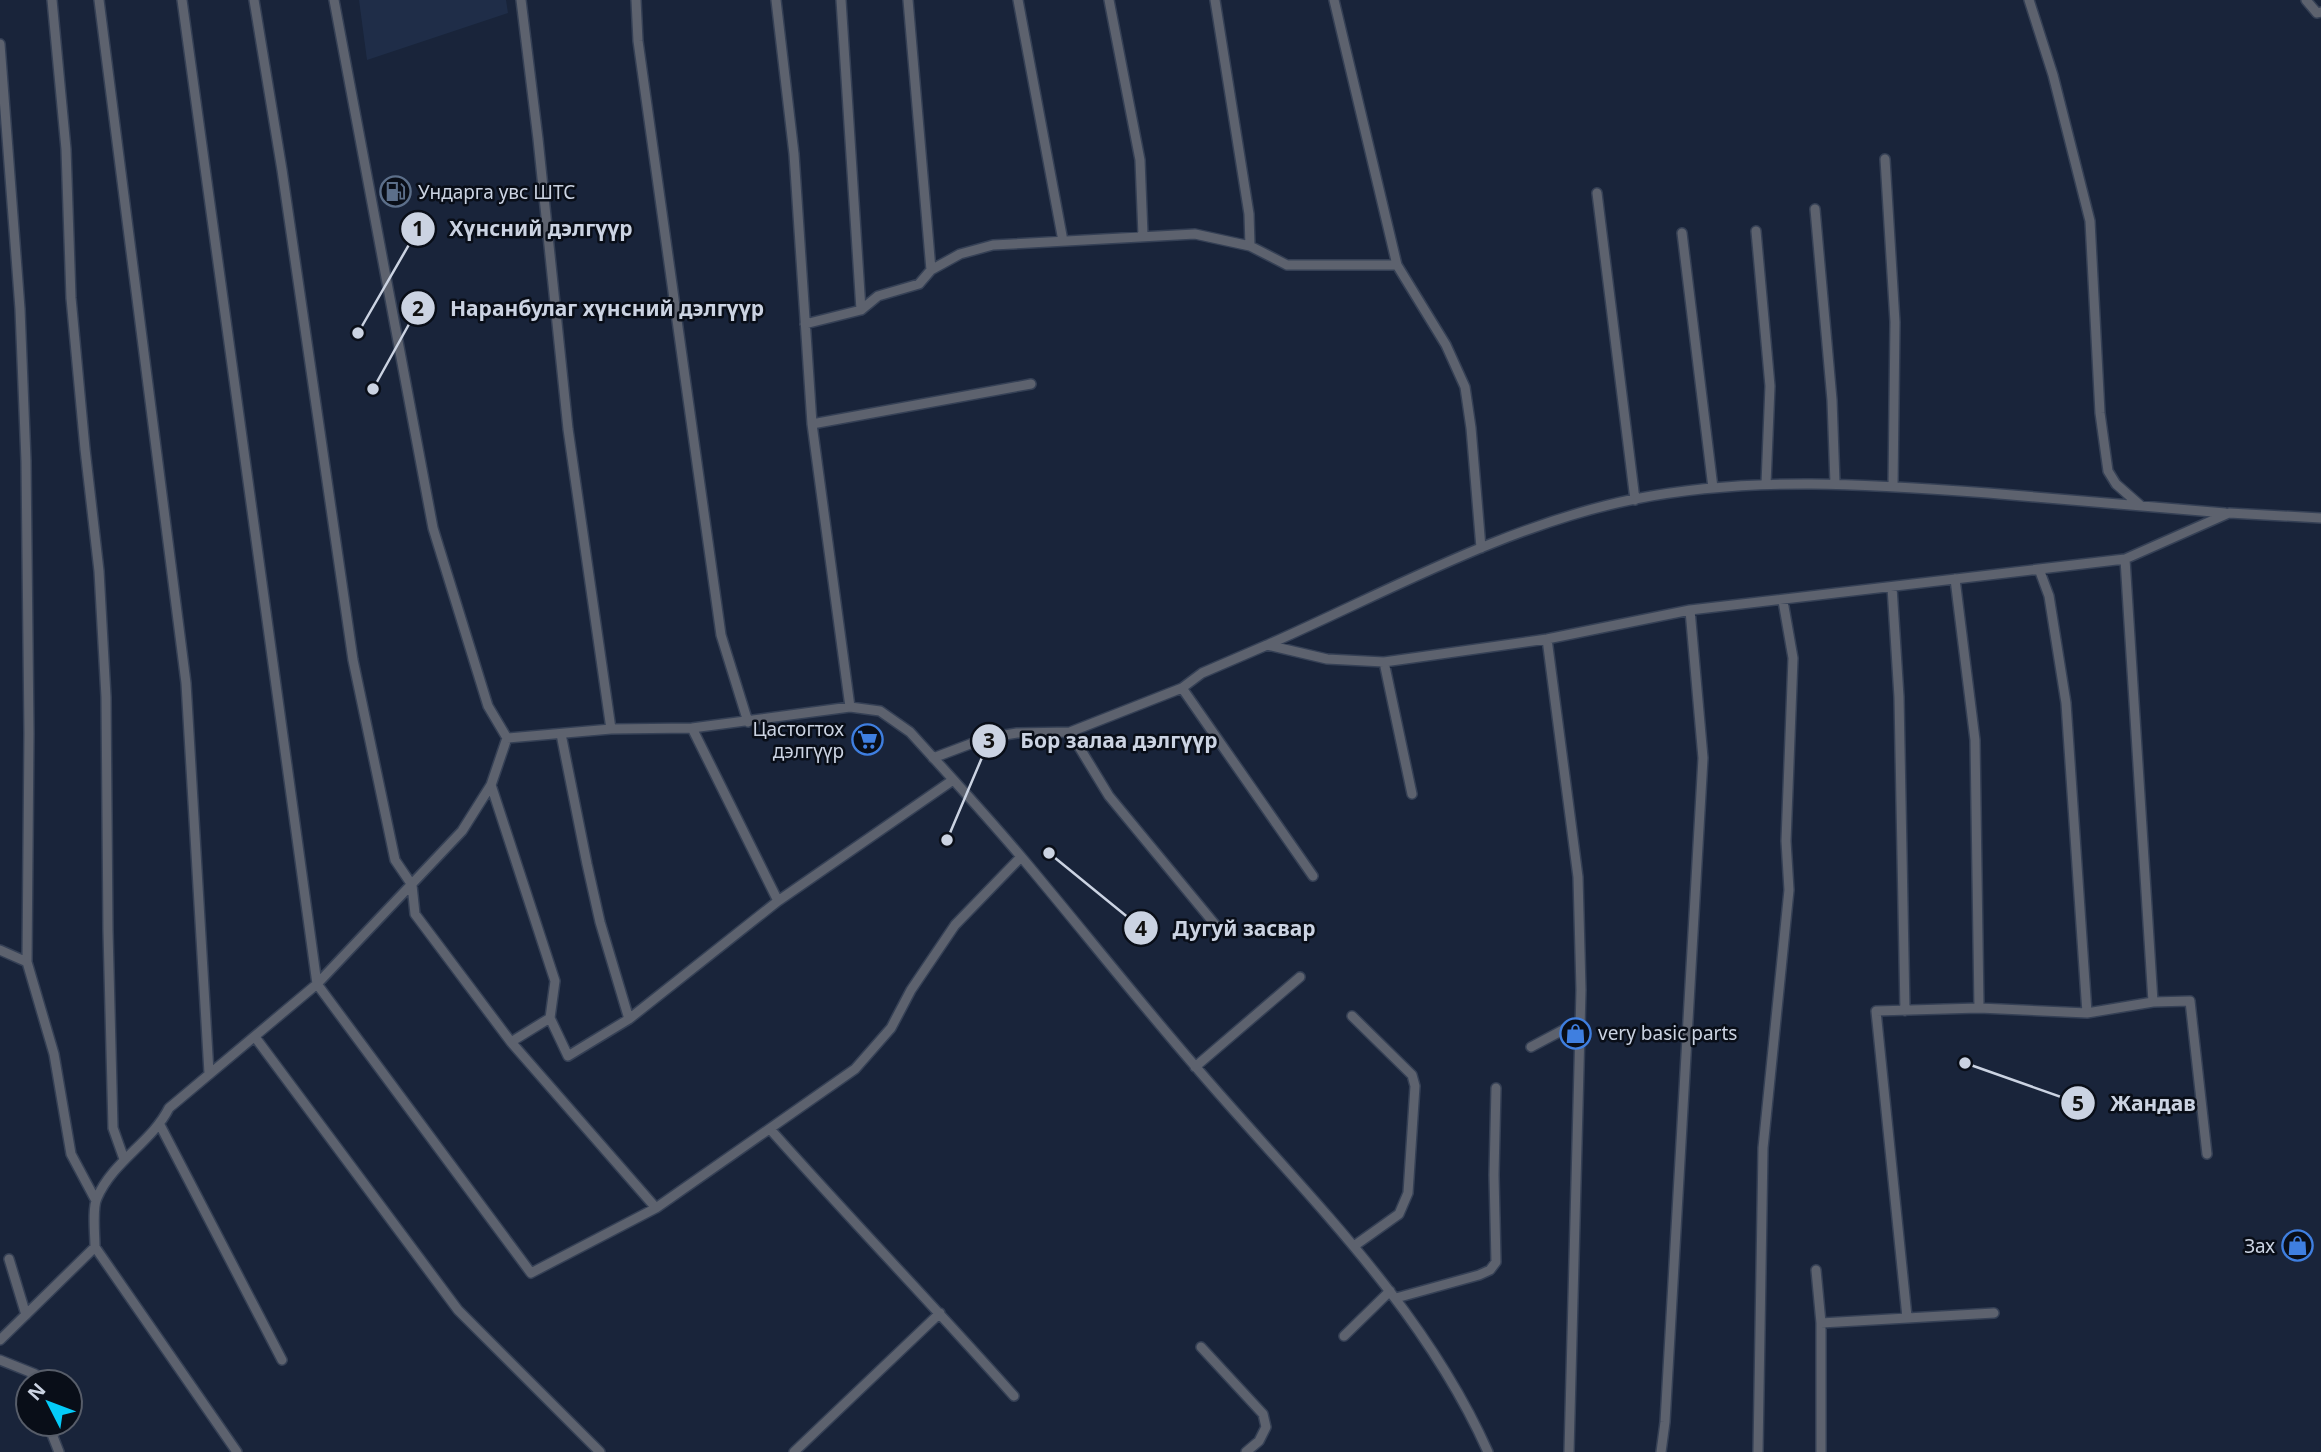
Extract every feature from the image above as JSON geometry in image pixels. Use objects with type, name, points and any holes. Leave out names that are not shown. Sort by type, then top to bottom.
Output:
[{"type":"street","points":[[52,0],[66,149],[71,298],[99,571],[107,710],[114,1128],[124,1158]]},
{"type":"street","points":[[99,0],[186,683],[209,1073]]},
{"type":"street","points":[[182,0],[317,984],[531,1273],[656,1208],[855,1069],[891,1028],[911,990],[955,925],[1021,857]]},
{"type":"street","points":[[254,0],[282,170],[353,660],[395,860],[412,885],[415,914],[511,1042],[656,1208]]},
{"type":"street","points":[[334,0],[433,528],[488,706],[508,738]]},
{"type":"street","points":[[521,0],[568,429],[611,729]]},
{"type":"street","points":[[636,0],[638,41],[721,635],[748,722]]},
{"type":"street","points":[[776,0],[794,154],[812,425],[850,707]]},
{"type":"street","points":[[841,0],[861,310]]},
{"type":"street","points":[[908,0],[931,270]]},
{"type":"street","points":[[1018,0],[1063,241]]},
{"type":"street","points":[[1109,0],[1140,160],[1143,235]]},
{"type":"street","points":[[1215,0],[1250,214],[1250,246]]},
{"type":"street","points":[[1334,0],[1396,265],[1446,345],[1465,387],[1481,548]]},
{"type":"street","points":[[2029,0],[2053,75],[2090,221],[2100,413],[2108,471],[2116,484],[2141,506]]},
{"type":"street","points":[[2306,0],[2317,13],[2321,12]]},
{"type":"street","points":[[0,44],[20,309],[26,461],[29,733],[27,962],[54,1054],[71,1154],[95,1199],[95,1247],[237,1452]]},
{"type":"street","points":[[1885,159],[1895,322],[1893,486]]},
{"type":"street","points":[[1597,193],[1635,499]]},
{"type":"street","points":[[1815,209],[1832,400],[1835,483]]},
{"type":"street","points":[[1756,231],[1770,386],[1766,484]]},
{"type":"street","points":[[1682,233],[1713,488]]},
{"type":"street","points":[[805,324],[861,310],[878,296],[919,284],[931,270],[960,254],[993,245],[1195,234],[1250,246],[1287,264],[1396,265]]},
{"type":"street","points":[[812,425],[1031,384]]},
{"type":"street","points":[[933,758],[986,738],[1017,733],[1070,732],[1182,688],[1202,673],[1481,548],[1566,517],[1635,499],[1713,488],[1835,483],[2321,519]]},
{"type":"street","points":[[1267,645],[1327,659],[1384,662],[1547,639],[1690,610],[2124,559],[2229,513]]},
{"type":"street","points":[[2124,559],[2153,1002]]},
{"type":"street","points":[[2039,569],[2049,596],[2066,704],[2087,1013]]},
{"type":"street","points":[[1955,579],[1975,740],[1979,1008]]},
{"type":"street","points":[[1892,587],[1899,697],[1905,1010]]},
{"type":"street","points":[[1758,1452],[1763,1148],[1789,890],[1786,841],[1793,658],[1783,601]]},
{"type":"street","points":[[1661,1452],[1665,1422],[1703,758],[1690,610]]},
{"type":"street","points":[[1547,639],[1578,877],[1580,1021],[1569,1452]]},
{"type":"street","points":[[1384,662],[1412,794]]},
{"type":"street","points":[[1182,688],[1313,876]]},
{"type":"street","points":[[508,738],[611,729],[692,727],[748,722],[850,707],[880,711],[894,719],[910,732],[1021,857],[1195,1067],[1354,1245],[1393,1294],[1442,1364],[1473,1418],[1488,1452]]},
{"type":"street","points":[[692,727],[778,901]]},
{"type":"street","points":[[1070,732],[1109,796],[1218,928]]},
{"type":"street","points":[[561,734],[600,922],[629,1019]]},
{"type":"street","points":[[95,1199],[124,1158],[160,1125],[169,1108],[317,984],[462,831],[491,785],[508,738]]},
{"type":"street","points":[[491,785],[555,981],[550,1018],[568,1056],[629,1019],[778,901],[953,780]]},
{"type":"street","points":[[0,950],[27,962]]},
{"type":"street","points":[[1195,1067],[1300,976]]},
{"type":"street","points":[[1907,1317],[1876,1012],[1979,1008],[2087,1013],[2153,1002],[2190,1001],[2207,1154]]},
{"type":"street","points":[[1352,1016],[1412,1075],[1415,1086],[1408,1193],[1399,1214],[1354,1245]]},
{"type":"street","points":[[511,1042],[550,1018]]},
{"type":"street","points":[[1531,1047],[1580,1021]]},
{"type":"street","points":[[255,1037],[458,1310],[600,1452]]},
{"type":"street","points":[[1344,1336],[1393,1294],[1479,1275],[1490,1270],[1496,1262],[1496,1088]]},
{"type":"street","points":[[160,1125],[282,1360]]},
{"type":"street","points":[[770,1129],[1014,1396]]},
{"type":"street","points":[[0,1340],[95,1247]]},
{"type":"street","points":[[9,1259],[26,1315]]},
{"type":"street","points":[[1816,1270],[1821,1323],[1821,1452]]},
{"type":"street","points":[[794,1452],[940,1312]]},
{"type":"street","points":[[1821,1323],[1994,1313]]},
{"type":"street","points":[[1201,1347],[1263,1414],[1266,1427],[1259,1441],[1246,1452]]},
{"type":"street","points":[[0,1360],[20,1368]]},
{"type":"shaded area","points":[[359,0],[506,0],[508,13],[367,60]]},
{"type":"place","name":"Ундарга увс ШТС","points":[[395,192]]},
{"type":"place","name":"Хүнсний дэлгүүр","points":[[358,333]]},
{"type":"place","name":"Наранбулаг хүнсний дэлгүүр","points":[[373,389]]},
{"type":"place","name":"Цастогтох дэлгүүр","points":[[867,740]]},
{"type":"place","name":"Бор залаа дэлгүүр","points":[[947,840]]},
{"type":"place","name":"Дугуй засвар","points":[[1049,853]]},
{"type":"place","name":"very basic parts","points":[[1575,1033]]},
{"type":"place","name":"Жандав","points":[[1965,1063]]},
{"type":"place","name":"Зах","points":[[2298,1246]]}]
